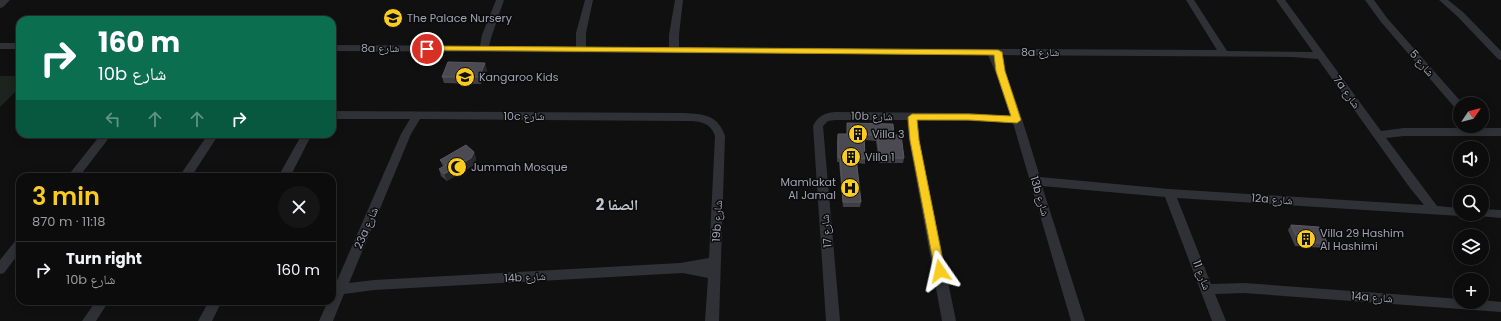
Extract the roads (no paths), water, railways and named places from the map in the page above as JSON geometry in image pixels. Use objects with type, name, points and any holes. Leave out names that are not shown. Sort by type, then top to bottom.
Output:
[{"type":"street","points":[[0,6],[6,0]]},
{"type":"street","points":[[480,49],[500,0]]},
{"type":"street","points":[[581,50],[581,33],[589,0]]},
{"type":"street","points":[[670,50],[674,35],[679,0]]},
{"type":"street","points":[[1190,0],[1213,38],[1220,53]]},
{"type":"street","name":"7a شارع","points":[[1280,0],[1376,131],[1414,186],[1428,210]]},
{"type":"street","name":"شارع 5","points":[[1363,0],[1384,20]]},
{"type":"street","name":"شارع 5","points":[[1369,0],[1384,20],[1453,99]]},
{"type":"street","points":[[1443,0],[1460,14]]},
{"type":"street","points":[[1449,0],[1460,14],[1501,56]]},
{"type":"street","points":[[570,50],[581,33]]},
{"type":"street","points":[[0,46],[16,46]]},
{"type":"street","name":"8a شارع","points":[[336,48],[1319,53]]},
{"type":"street","name":"13b شارع","points":[[994,52],[1016,117],[1078,321]]},
{"type":"street","name":"10c شارع","points":[[336,115],[690,117],[702,118],[714,122]]},
{"type":"street","name":"23a شارع","points":[[336,298],[413,116]]},
{"type":"street","name":"10b شارع","points":[[823,119],[835,116],[1016,117]]},
{"type":"street","points":[[908,117],[914,140],[949,321]]},
{"type":"street","name":"شارع 17","points":[[823,119],[818,126],[833,321]]},
{"type":"street","name":"19b شارع","points":[[712,321],[720,136],[719,129],[714,122]]},
{"type":"street","points":[[1376,131],[1403,132],[1453,130]]},
{"type":"street","points":[[1489,130],[1501,132]]},
{"type":"street","points":[[76,173],[104,138]]},
{"type":"street","points":[[188,173],[211,138]]},
{"type":"street","points":[[286,173],[305,138]]},
{"type":"street","name":"12a شارع","points":[[1037,185],[1084,186],[1453,212]]},
{"type":"street","name":"شارع 11","points":[[1172,193],[1178,220],[1184,229],[1219,321]]},
{"type":"street","points":[[1489,213],[1501,214]]},
{"type":"street","points":[[0,269],[16,248]]},
{"type":"street","name":"14b شارع","points":[[342,285],[371,286],[680,268],[714,268]]},
{"type":"street","name":"14a شارع","points":[[1206,285],[1501,307]]},
{"type":"street","points":[[89,321],[100,305]]},
{"type":"street","points":[[205,321],[214,305]]},
{"type":"street","name":"23a شارع","points":[[326,321],[333,305]]},
{"type":"place","name":"The Palace Nursery","points":[[393,18]]},
{"type":"place","name":"Kangaroo Kids","points":[[465,77]]},
{"type":"place","name":"Villa 3","points":[[858,134]]},
{"type":"place","name":"Villa 1","points":[[851,157]]},
{"type":"place","name":"Jummah Mosque","points":[[457,167]]},
{"type":"place","name":"Mamlakat Al Jamal","points":[[850,188]]},
{"type":"place","name":"Villa 29 Hashim Al Hashimi","points":[[1306,239]]},
{"type":"district","name":"الصفا 2","points":[[617,204]]}]
